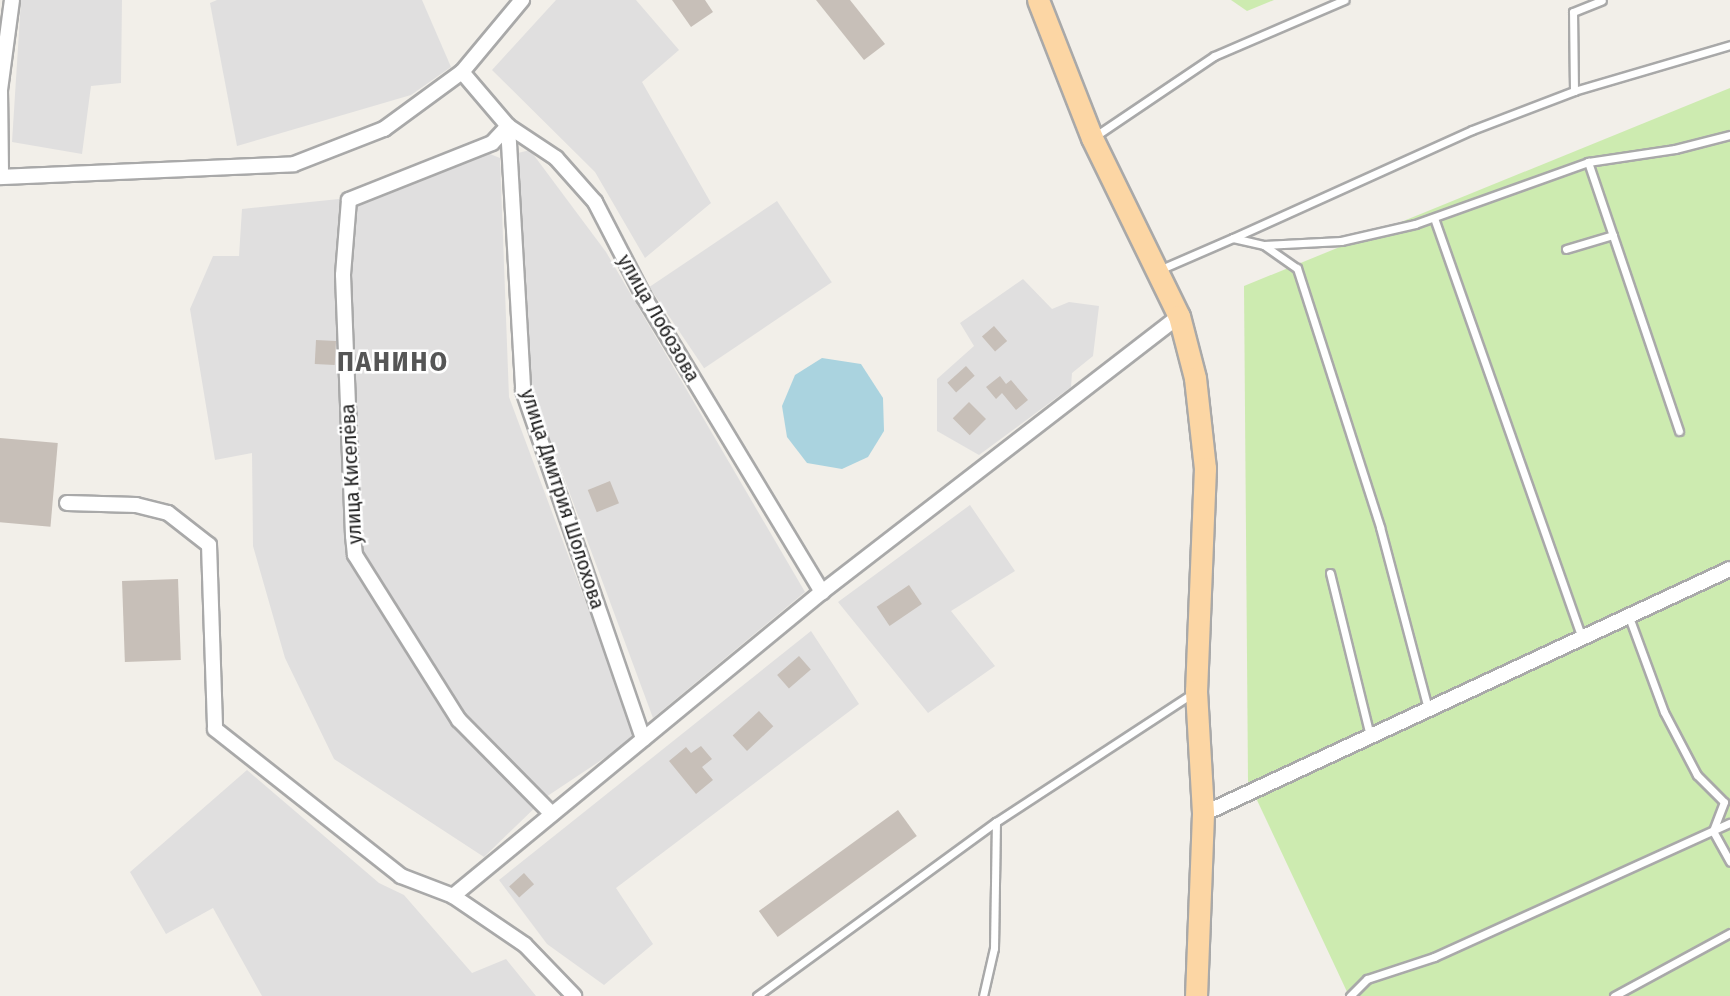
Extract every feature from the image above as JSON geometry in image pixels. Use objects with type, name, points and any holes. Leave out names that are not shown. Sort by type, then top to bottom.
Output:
[{"type":"main road","points":[[1038,0],[1092,138],[1179,316],[1195,378],[1205,468],[1196,691],[1203,814],[1196,996]]},
{"type":"street","points":[[12,0],[0,90],[1,177],[294,164],[384,129],[462,72],[522,0]]},
{"type":"street","name":"улица Лобозова","points":[[462,72],[508,126],[556,158],[595,202],[644,297],[822,592]]},
{"type":"street","name":"улица Дмитрия Шолохова","points":[[508,126],[523,390],[643,739]]},
{"type":"street","name":"улица Киселёва","points":[[508,126],[492,143],[349,200],[343,275],[353,536],[355,555],[459,720],[552,814]]},
{"type":"street","points":[[453,896],[822,592],[1179,316]]},
{"type":"street","points":[[67,503],[136,505],[168,513],[209,545],[215,729],[401,876],[453,896],[525,945],[575,996]]},
{"type":"street","points":[[1203,814],[1730,569]]},
{"type":"lane","points":[[1092,138],[1214,57],[1344,0]]},
{"type":"lane","points":[[1574,91],[1573,12],[1602,0]]},
{"type":"lane","points":[[1159,271],[1472,130],[1574,91],[1730,46]]},
{"type":"lane","points":[[1233,238],[1264,245],[1341,241],[1434,218],[1588,162],[1675,149],[1730,135]]},
{"type":"lane","points":[[1588,162],[1679,431]]},
{"type":"lane","points":[[1434,218],[1581,638]]},
{"type":"lane","points":[[1566,249],[1612,235]]},
{"type":"lane","points":[[1264,245],[1297,268],[1380,527],[1428,709]]},
{"type":"lane","points":[[1330,573],[1370,736]]},
{"type":"lane","points":[[1629,616],[1664,712],[1697,775],[1724,802],[1713,831],[1730,862]]},
{"type":"lane","points":[[757,996],[996,822],[1196,691]]},
{"type":"lane","points":[[983,996],[994,948],[996,822]]},
{"type":"lane","points":[[1350,996],[1367,979],[1434,957],[1730,823]]},
{"type":"lane","points":[[1614,996],[1730,933]]},
{"type":"shaded area","points":[[21,0],[122,0],[121,83],[91,86],[82,154],[12,142]]},
{"type":"shaded area","points":[[217,0],[422,0],[451,67],[411,95],[237,146],[210,3]]},
{"type":"shaded area","points":[[556,0],[636,0],[679,50],[642,82],[711,203],[645,258],[595,172],[492,70]]},
{"type":"shaded area","points":[[530,150],[606,252],[805,592],[653,718],[533,394],[514,154]]},
{"type":"shaded area","points":[[485,152],[500,158],[509,397],[636,737],[546,797],[484,857],[334,759],[285,658],[253,546],[252,453],[215,460],[190,309],[213,256],[239,256],[242,209],[339,199],[345,212],[375,194]]},
{"type":"shaded area","points":[[777,201],[832,282],[704,368],[649,287]]},
{"type":"shaded area","points":[[1023,279],[1052,309],[1069,302],[1099,306],[1093,356],[1072,373],[1071,387],[979,455],[937,431],[937,379],[974,346],[960,323]]},
{"type":"shaded area","points":[[970,505],[1015,571],[951,611],[995,666],[928,713],[838,602]]},
{"type":"shaded area","points":[[811,631],[859,704],[616,888],[653,944],[604,985],[547,944],[499,880]]},
{"type":"shaded area","points":[[247,770],[379,883],[404,895],[472,973],[506,959],[536,996],[262,996],[213,908],[166,934],[130,872]]},
{"type":"green space","points":[[1231,0],[1274,0],[1247,11]]},
{"type":"green space","points":[[1730,88],[1730,996],[1349,996],[1248,781],[1244,286]]},
{"type":"water","points":[[822,358],[861,364],[883,398],[884,431],[868,457],[842,469],[807,463],[787,437],[782,406],[795,375]]},
{"type":"building","points":[[672,0],[705,0],[713,12],[691,27]]},
{"type":"building","points":[[816,0],[850,0],[885,44],[864,60]]},
{"type":"building","points":[[994,326],[1007,341],[995,352],[982,336]]},
{"type":"building","points":[[316,340],[336,341],[335,365],[315,364]]},
{"type":"building","points":[[966,366],[975,376],[956,392],[947,383]]},
{"type":"building","points":[[1000,376],[1006,384],[1011,380],[1028,400],[1016,410],[1002,393],[996,399],[986,387]]},
{"type":"building","points":[[969,402],[986,419],[970,435],[953,418]]},
{"type":"building","points":[[0,438],[58,443],[50,527],[0,522]]},
{"type":"building","points":[[610,481],[619,503],[597,512],[588,490]]},
{"type":"building","points":[[178,579],[181,660],[125,662],[122,581]]},
{"type":"building","points":[[909,585],[922,604],[890,626],[877,607]]},
{"type":"building","points":[[799,656],[811,670],[789,689],[777,675]]},
{"type":"building","points":[[759,711],[773,726],[747,751],[733,736]]},
{"type":"building","points":[[701,746],[712,759],[702,767],[713,780],[696,794],[669,761],[686,747],[691,753]]},
{"type":"building","points":[[898,810],[917,836],[778,937],[759,911]]},
{"type":"building","points":[[524,873],[534,884],[519,898],[509,886]]},
{"type":"district","name":"ПАНИНО","points":[[393,362]]}]
